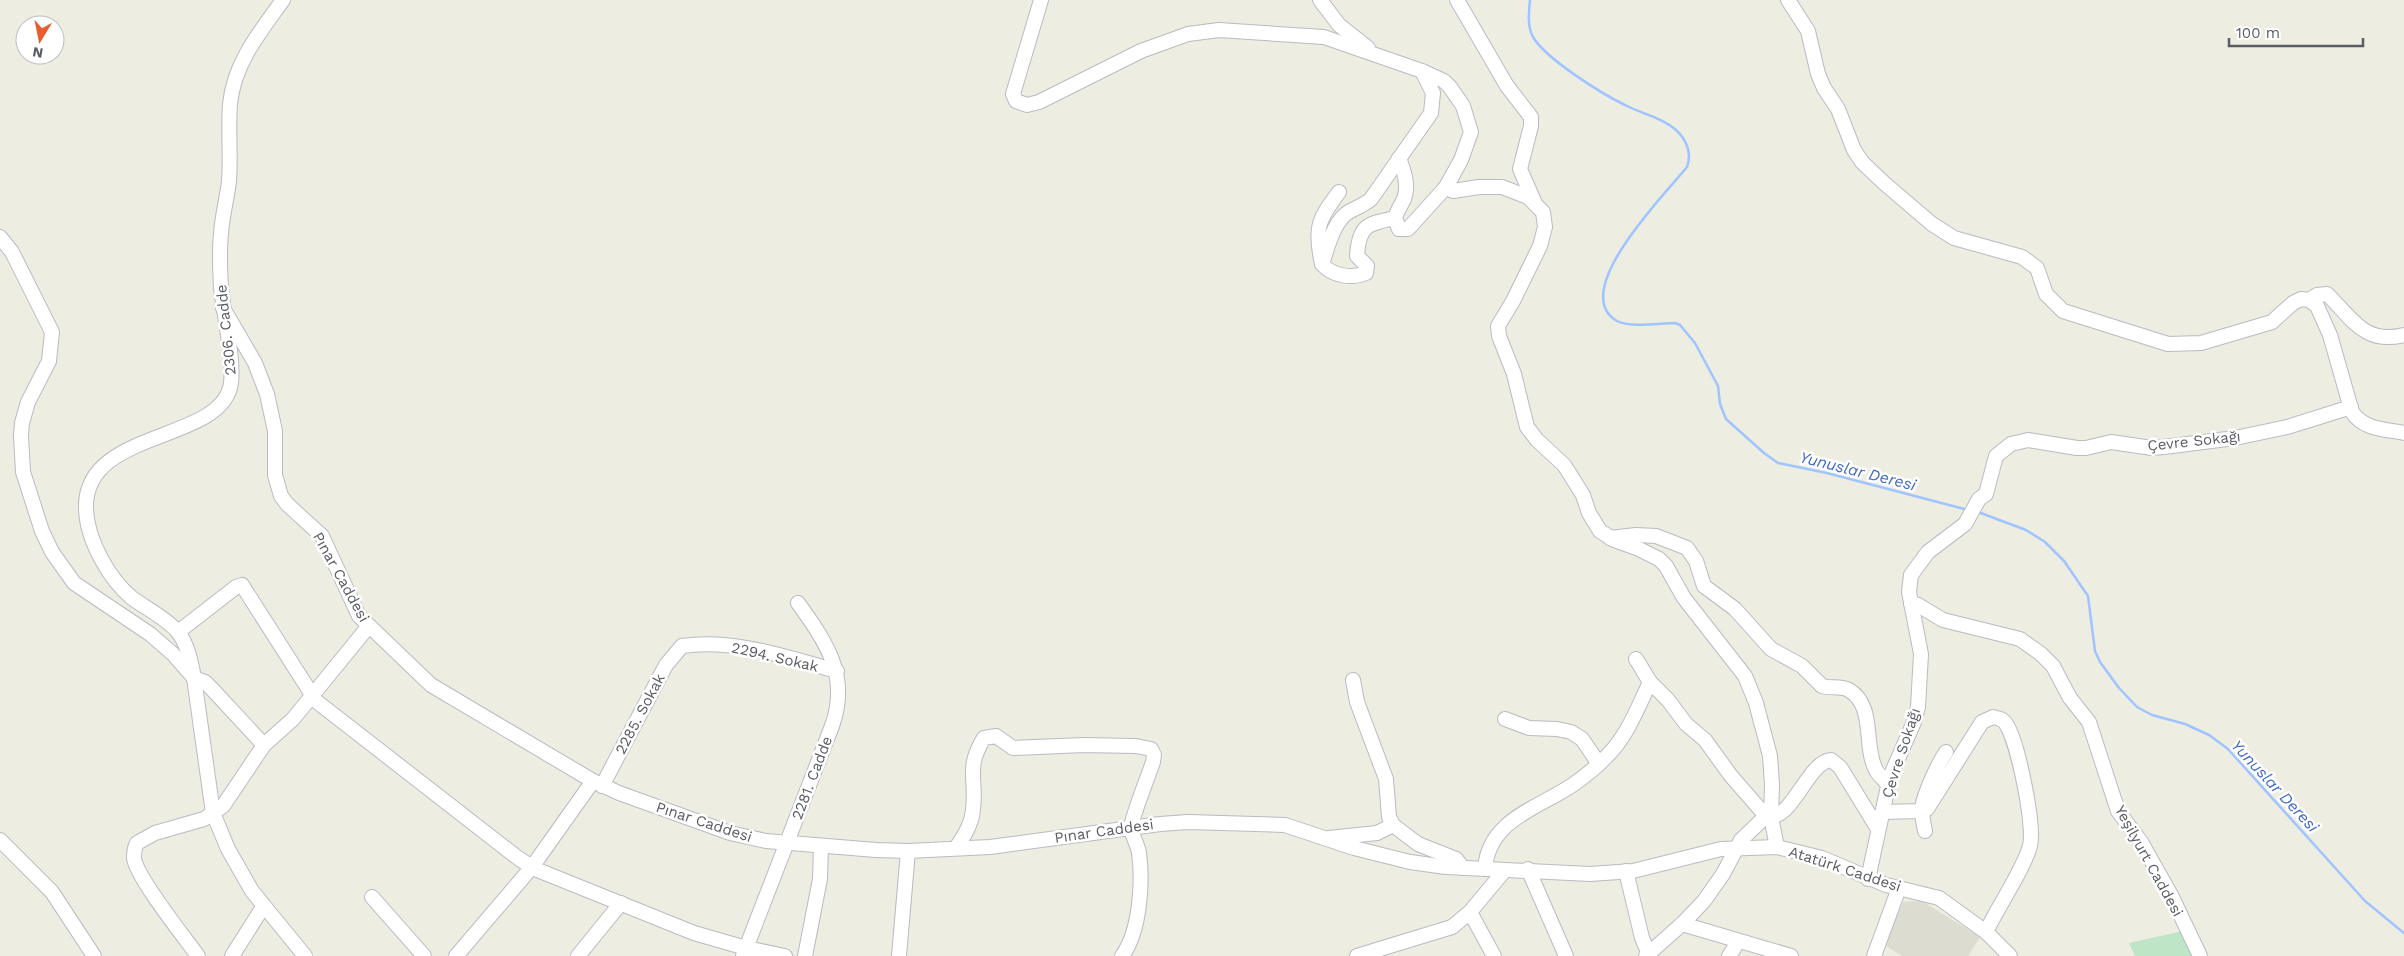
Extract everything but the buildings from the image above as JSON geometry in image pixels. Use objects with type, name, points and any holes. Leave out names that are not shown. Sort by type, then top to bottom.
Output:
[{"type":"street","name":"2306. Cadde","points":[[283,0],[250,45],[233,84],[230,105],[229,181],[220,234],[220,274],[231,373],[227,394],[208,414],[142,442],[112,459],[93,479],[86,498],[85,508],[89,528],[96,546],[113,576],[130,596],[178,632],[188,653],[194,678],[213,813],[239,871],[263,907],[305,956]]},
{"type":"street","points":[[1041,0],[1013,94],[1016,101],[1027,105],[1039,102],[1141,51],[1198,32],[1220,30],[1315,35],[1331,38],[1422,70],[1450,87],[1463,106],[1470,123],[1471,132],[1466,149],[1446,187],[1408,229],[1399,229],[1395,218],[1406,188],[1405,176],[1399,158]]},
{"type":"street","points":[[1320,0],[1339,25],[1367,47],[1372,54]]},
{"type":"street","points":[[1457,0],[1507,86],[1531,117],[1531,126],[1520,164],[1520,171],[1534,201],[1545,217],[1544,234],[1516,296],[1499,322],[1499,336],[1514,374],[1527,427],[1537,440],[1564,465],[1583,495],[1596,527],[1609,538],[1659,559],[1666,566],[1684,598],[1745,676],[1756,703],[1770,756],[1772,784],[1769,816],[1777,847]]},
{"type":"street","points":[[1788,0],[1808,31],[1818,74],[1824,88],[1838,109],[1854,150],[1862,162],[1884,183],[1932,224],[1954,238],[2022,257],[2031,262],[2036,268],[2046,294],[2063,310],[2094,319],[2145,339],[2168,344],[2201,343],[2272,322],[2280,317],[2293,303],[2300,299],[2310,300],[2316,306],[2330,335],[2351,407],[2357,420],[2363,424],[2404,433]]},
{"type":"street","points":[[1322,264],[1333,233],[1341,220],[1350,211],[1360,208],[1371,199],[1433,109],[1432,93],[1422,70]]},
{"type":"street","points":[[1507,188],[1520,171]]},
{"type":"street","points":[[1446,187],[1453,191],[1488,186],[1507,188],[1534,201]]},
{"type":"street","points":[[1322,264],[1319,221],[1339,192]]},
{"type":"street","points":[[1322,264],[1337,274],[1364,274],[1367,266],[1357,256],[1363,231],[1368,225],[1395,218]]},
{"type":"street","points":[[0,237],[12,252],[52,332],[49,361],[32,393],[22,422],[23,472],[32,505],[52,552],[74,584],[150,634],[173,654],[194,678],[205,682],[212,688],[264,745]]},
{"type":"street","points":[[2310,300],[2317,294],[2327,294],[2362,330],[2384,338],[2404,335]]},
{"type":"street","name":"Pınar Caddesi","points":[[223,308],[255,363],[268,394],[275,431],[275,475],[281,496],[287,504],[322,536],[354,606],[368,627],[431,685],[597,783],[730,833],[821,846],[908,851],[990,847],[1131,827],[1188,822],[1267,824],[1298,829],[1392,858],[1463,868],[1590,874],[1626,871]]},
{"type":"street","name":"Çevre Sokağı","points":[[1868,879],[1893,768],[1914,722],[1918,707],[1920,643],[1911,603],[1909,581],[1916,566],[1928,552],[1962,527],[1978,502],[1986,494],[1996,456],[2002,450],[2022,440],[2077,448],[2086,448],[2111,442],[2164,447],[2235,438],[2287,428],[2351,407]]},
{"type":"street","points":[[1609,538],[1636,535],[1656,536],[1686,548],[1696,561],[1704,586],[1735,610],[1771,649],[1802,666],[1822,686],[1843,687],[1853,693],[1860,704],[1867,722],[1873,764],[1889,785]]},
{"type":"street","points":[[178,632],[236,587],[242,585],[316,701],[510,852],[532,867],[680,928],[744,952],[785,956]]},
{"type":"street","name":"2281. Cadde","points":[[744,952],[837,714],[839,693],[837,671],[821,636],[798,603]]},
{"type":"street","name":"Yeşilyurt Caddesi","points":[[1911,603],[1918,605],[1943,620],[2020,639],[2041,654],[2053,666],[2070,698],[2089,722],[2118,811],[2141,842],[2172,898],[2200,956]]},
{"type":"street","points":[[198,956],[150,889],[136,863],[134,852],[136,843],[145,836],[204,819],[224,806],[264,745],[293,719],[368,627]]},
{"type":"street","name":"2294. Sokak","points":[[682,646],[707,644],[750,649],[837,671]]},
{"type":"street","name":"2285. Sokak","points":[[456,956],[532,867],[597,783],[666,665],[682,646]]},
{"type":"street","points":[[1636,659],[1650,682],[1668,700],[1686,724],[1705,740],[1731,776],[1769,816]]},
{"type":"street","points":[[1353,680],[1359,708],[1386,779],[1389,818],[1392,825],[1418,844],[1456,859],[1463,868]]},
{"type":"street","points":[[1485,868],[1488,849],[1493,839],[1518,815],[1574,784],[1599,764],[1623,736],[1650,682]]},
{"type":"street","points":[[1882,812],[1922,811],[1932,804],[1969,739],[1982,722],[1993,717],[2004,721],[2010,731],[2017,758],[2032,832],[2028,850],[1986,932]]},
{"type":"street","points":[[1505,719],[1529,728],[1557,729],[1572,732],[1582,739],[1599,764]]},
{"type":"street","points":[[956,848],[972,818],[974,800],[972,764],[984,738],[996,736],[1013,748],[1084,745],[1136,746],[1151,749],[1154,755],[1153,762],[1131,827],[1139,854],[1138,917],[1132,939],[1122,956]]},
{"type":"street","points":[[1925,831],[1922,811],[1936,766],[1946,752]]},
{"type":"street","points":[[1626,871],[1648,955],[1682,924],[1713,889],[1736,847],[1769,816],[1787,806],[1821,764],[1831,760],[1840,767],[1878,829]]},
{"type":"street","points":[[1326,839],[1377,833],[1392,825]]},
{"type":"street","points":[[0,840],[52,892],[94,956]]},
{"type":"street","points":[[805,956],[820,879],[821,846]]},
{"type":"street","name":"Atatürk Caddesi","points":[[1626,871],[1736,847],[1777,847],[1822,858],[1868,879],[1938,898],[1986,932],[2010,956]]},
{"type":"street","points":[[899,956],[908,851]]},
{"type":"street","points":[[1357,956],[1391,950],[1447,929],[1470,912],[1506,870]]},
{"type":"street","points":[[1528,870],[1566,956]]},
{"type":"street","points":[[1874,956],[1899,888]]},
{"type":"street","points":[[372,897],[424,956]]},
{"type":"street","points":[[578,956],[621,903]]},
{"type":"street","points":[[232,956],[263,907]]},
{"type":"street","points":[[1470,912],[1494,956]]},
{"type":"street","points":[[1682,924],[1791,956]]},
{"type":"street","points":[[1729,956],[1738,942]]},
{"type":"shaded area","points":[[1922,901],[1980,937],[1968,956],[1902,956],[1885,945],[1903,902]]},
{"type":"green space","points":[[2183,931],[2196,956],[2135,956],[2129,943]]},
{"type":"waterway","name":"Yunuslar Deresi","points":[[1530,0],[1529,19],[1531,33],[1540,46],[1575,75],[1603,93],[1631,108],[1658,119],[1676,130],[1688,147],[1687,167],[1643,219],[1626,242],[1612,266],[1604,288],[1605,307],[1617,321],[1637,325],[1675,323],[1680,325],[1695,343],[1718,386],[1720,404],[1726,419],[1778,463],[1827,473],[1968,510]]},
{"type":"waterway","name":"Yunuslar Deresi","points":[[1978,512],[2026,530],[2045,542],[2064,561],[2088,596],[2095,651],[2100,662],[2119,688],[2137,707],[2152,715],[2185,724],[2209,735],[2228,749],[2365,901],[2404,933]]}]
